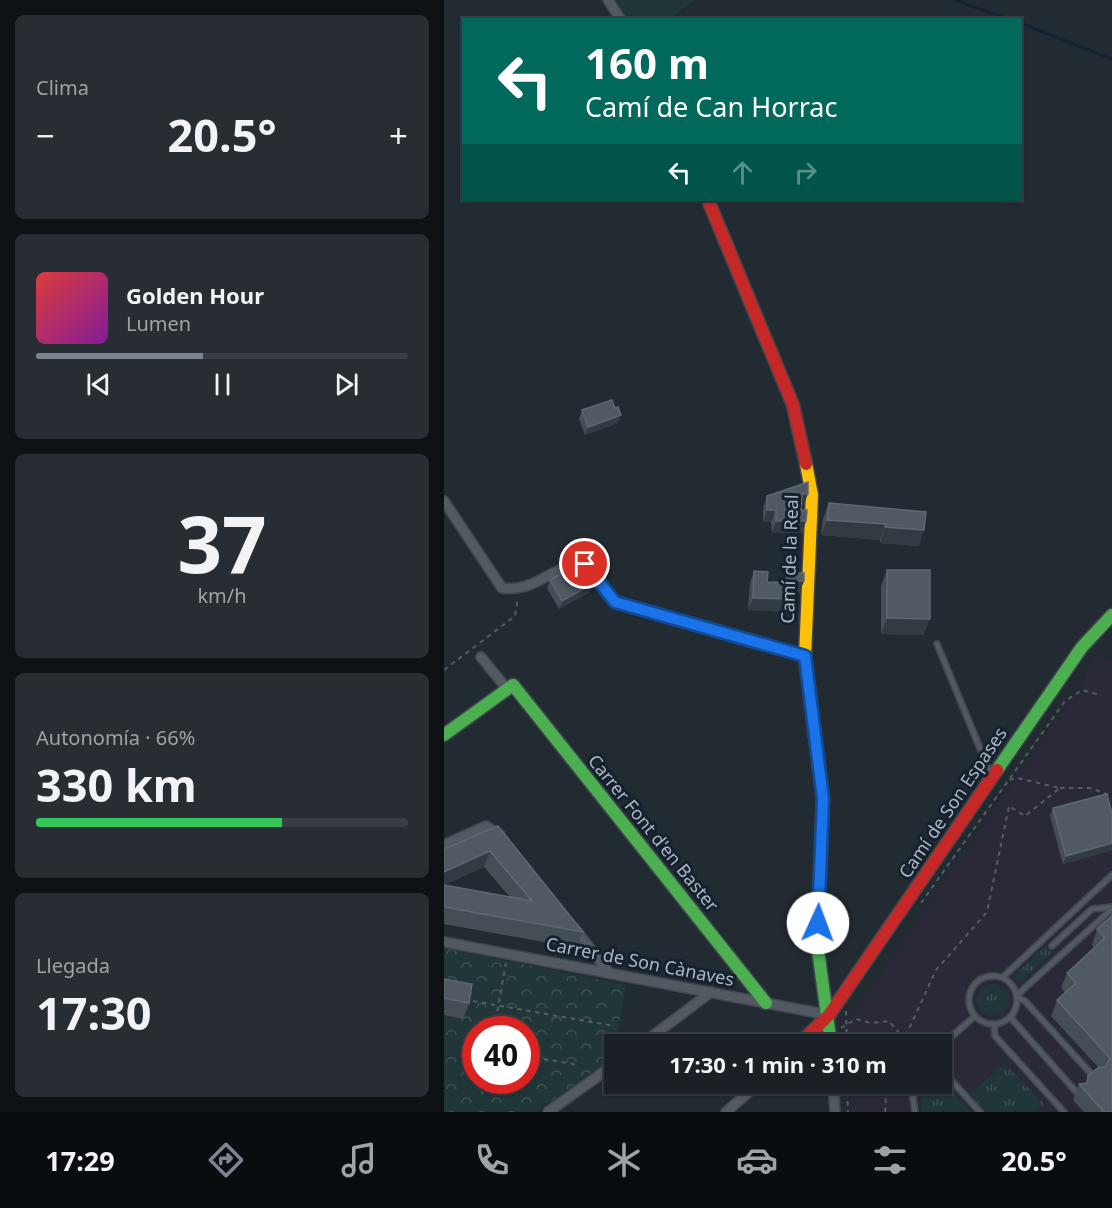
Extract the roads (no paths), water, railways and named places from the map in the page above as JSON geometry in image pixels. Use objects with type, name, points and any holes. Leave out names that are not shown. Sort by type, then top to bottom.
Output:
[{"type":"street","points":[[612,2],[620,18]]},
{"type":"street","name":"Camí de la Real","points":[[708,201],[793,405],[812,495],[805,656],[823,799],[817,944],[830,1034]]},
{"type":"street","points":[[444,501],[502,588],[519,590],[569,564],[585,564],[615,602],[805,656]]},
{"type":"street","name":"Camí de Son Espases","points":[[809,1034],[829,1015],[1082,647],[1112,615]]},
{"type":"street","points":[[444,735],[510,687],[481,657]]},
{"type":"street","name":"Carrer Font d'en Baster","points":[[510,687],[766,1003]]},
{"type":"street","points":[[444,845],[486,826],[510,846]]},
{"type":"street","points":[[567,919],[609,973]]},
{"type":"street","name":"Carrer de Son Cànaves","points":[[444,942],[829,1015]]},
{"type":"street","points":[[655,1034],[711,992]]},
{"type":"street","points":[[548,1112],[604,1072]]},
{"type":"street","points":[[726,1112],[746,1094]]},
{"type":"street","points":[[834,1094],[835,1112]]},
{"type":"lane","points":[[937,644],[995,775]]},
{"type":"lane","points":[[1003,977],[1112,875]]},
{"type":"lane","points":[[1017,996],[1112,908]]},
{"type":"lane","points":[[1052,946],[1092,909],[1112,908]]},
{"type":"lane","points":[[987,976],[1003,977],[1014,987],[1017,996],[1015,1011],[1010,1017],[994,1024],[975,1016],[969,1001],[974,986],[987,976]]},
{"type":"lane","points":[[1017,996],[1025,1001],[1097,1080]]},
{"type":"lane","points":[[952,1036],[975,1016]]},
{"type":"lane","points":[[1010,1017],[1079,1095]]},
{"type":"lane","points":[[994,1024],[995,1036],[1064,1112]]},
{"type":"lane","points":[[952,1081],[980,1112]]},
{"type":"lane","points":[[914,1094],[915,1112]]},
{"type":"waterway","points":[[956,0],[1005,18]]},
{"type":"waterway","points":[[1022,24],[1112,59]]}]
